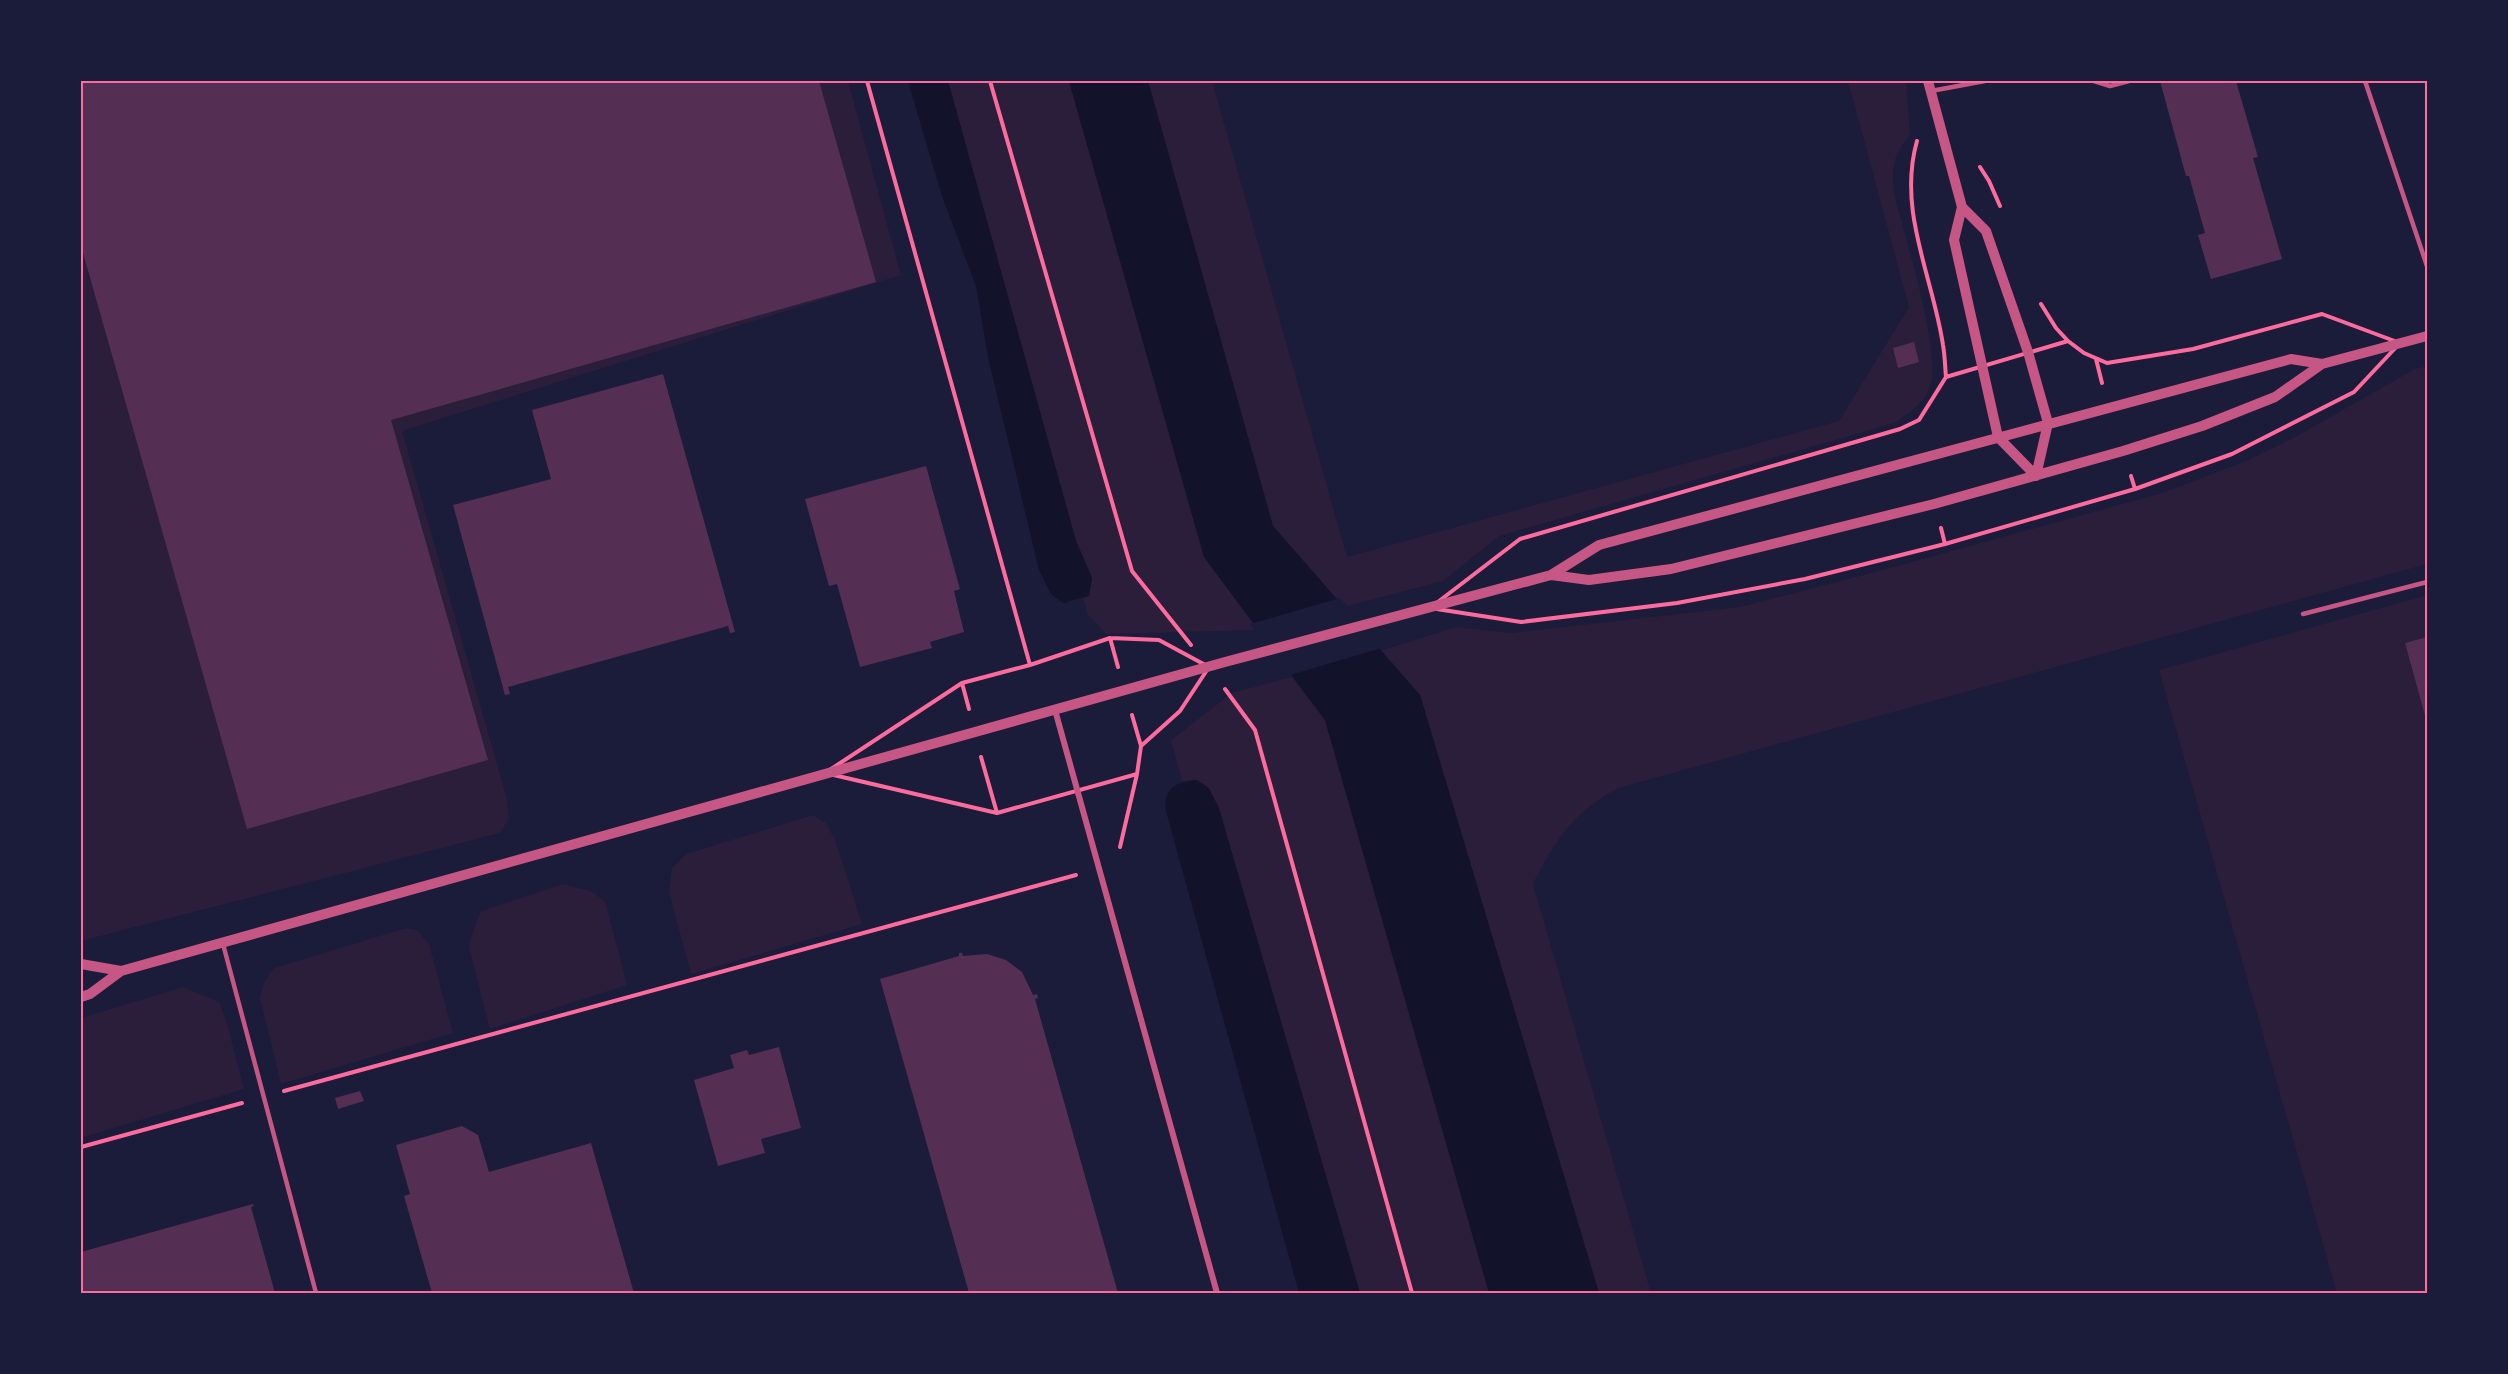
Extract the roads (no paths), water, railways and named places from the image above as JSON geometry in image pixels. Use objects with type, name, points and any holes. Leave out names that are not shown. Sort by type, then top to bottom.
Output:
[{"type":"street","points":[[1929,86],[1962,207],[1954,240],[1998,437],[2036,476]]},
{"type":"street","points":[[1962,207],[1986,231],[2028,352],[2048,423],[2036,476]]},
{"type":"street","points":[[1551,575],[1590,580],[1671,569],[1934,504],[2202,426],[2275,397],[2322,364],[2427,336]]},
{"type":"street","points":[[81,997],[90,994],[121,971],[1225,662],[1551,575],[1599,545],[2290,359],[2322,364]]},
{"type":"street","points":[[1055,710],[1217,1293]]},
{"type":"street","points":[[81,964],[121,971]]},
{"type":"lane","points":[[1929,86],[1985,81]]},
{"type":"lane","points":[[2094,81],[2110,87],[2129,81]]},
{"type":"lane","points":[[2365,81],[2427,266]]},
{"type":"lane","points":[[2303,614],[2427,582]]},
{"type":"lane","points":[[222,944],[316,1293]]}]
